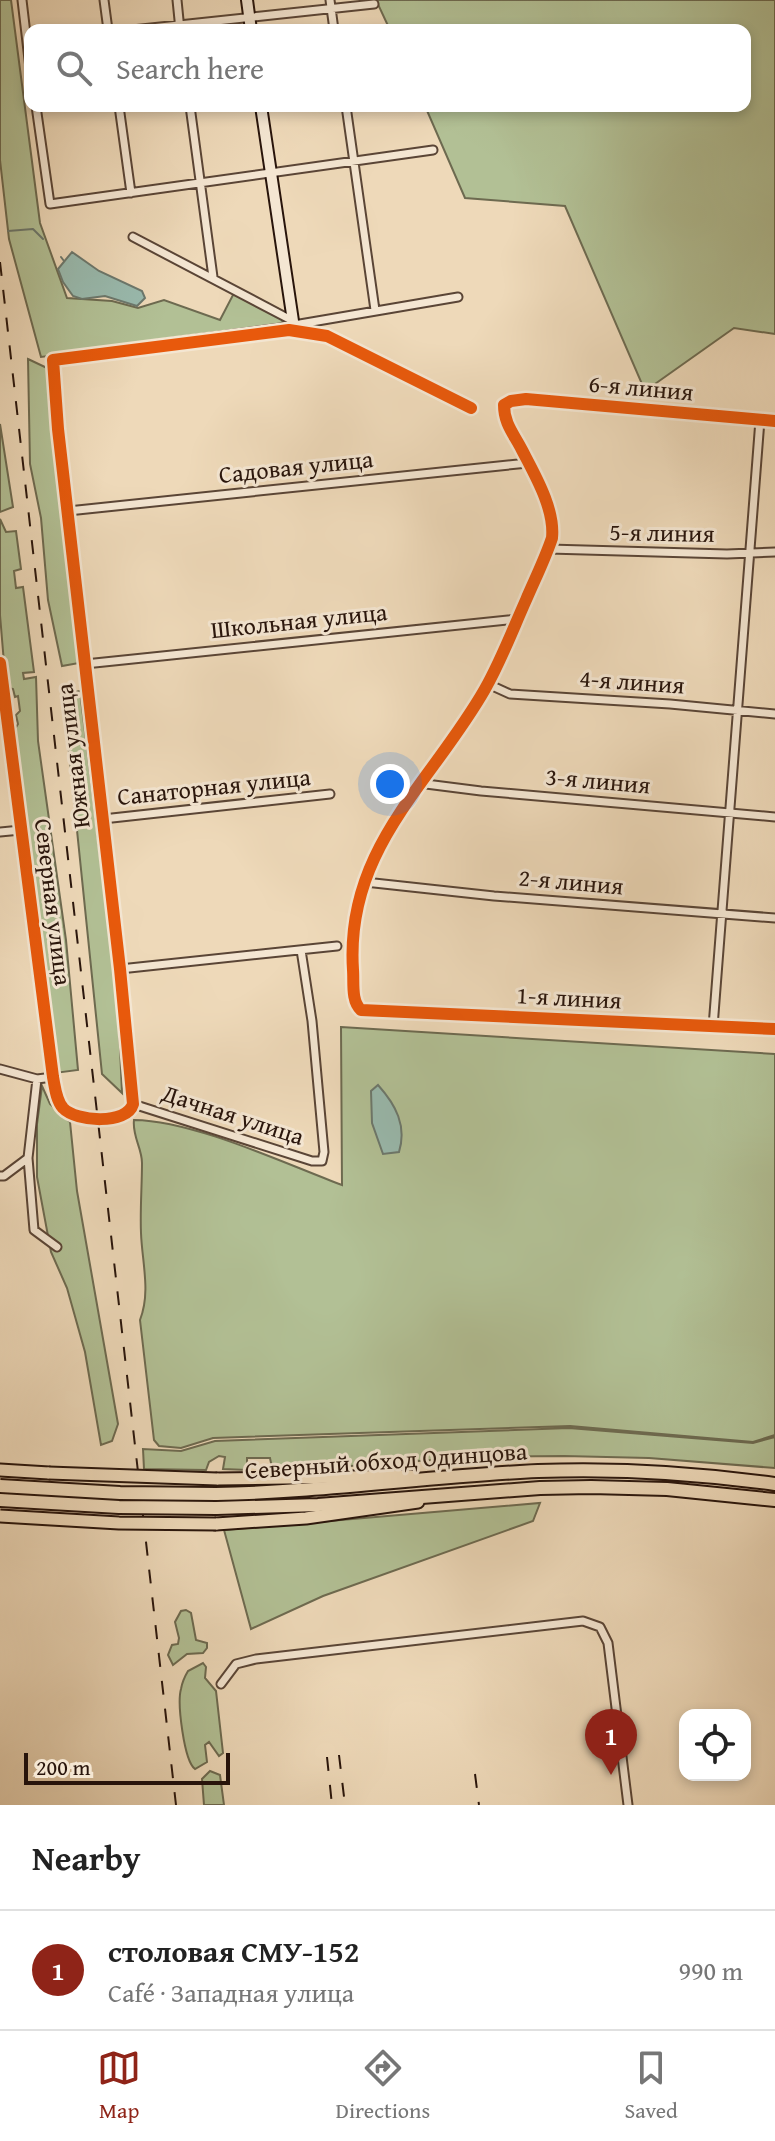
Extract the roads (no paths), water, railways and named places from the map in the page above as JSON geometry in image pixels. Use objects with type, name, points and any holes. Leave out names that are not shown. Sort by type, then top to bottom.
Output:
[{"type":"highway","name":"Северный обход Одинцова","points":[[0,1486],[120,1493],[216,1494],[317,1491],[468,1475],[591,1471],[669,1472],[775,1484]]},
{"type":"highway","name":"Северный обход Одинцова","points":[[0,1500],[119,1507],[216,1508],[318,1505],[591,1487],[667,1489],[775,1500]]},
{"type":"main road","points":[[0,1470],[217,1479],[468,1475]]},
{"type":"main road","points":[[0,1516],[119,1523],[216,1524],[332,1515],[469,1494]]},
{"type":"street","points":[[22,0],[25,24]]},
{"type":"street","points":[[104,0],[107,24]]},
{"type":"street","points":[[177,0],[180,24]]},
{"type":"street","points":[[247,0],[250,24]]},
{"type":"street","points":[[201,24],[330,4],[374,4]]},
{"type":"street","points":[[330,4],[333,24]]},
{"type":"street","points":[[37,112],[50,204],[433,150]]},
{"type":"street","points":[[120,112],[131,193]]},
{"type":"street","points":[[191,112],[213,277]]},
{"type":"street","points":[[262,112],[292,325]]},
{"type":"street","points":[[347,112],[375,310]]},
{"type":"street","points":[[133,237],[213,277],[292,325],[327,336],[471,408]]},
{"type":"street","points":[[292,325],[458,297]]},
{"type":"street","name":"Южная улица","points":[[133,1104],[53,360],[292,325]]},
{"type":"street","name":"6-я линия","points":[[528,463],[509,429],[504,405],[511,401],[526,399],[775,421]]},
{"type":"street","points":[[713,1027],[760,420]]},
{"type":"street","points":[[365,882],[381,841],[418,783],[453,741],[488,684],[549,549],[554,526],[528,463]]},
{"type":"street","name":"Садовая улица","points":[[68,511],[528,463]]},
{"type":"street","name":"5-я линия","points":[[549,549],[775,552]]},
{"type":"street","name":"Школьная улица","points":[[85,664],[517,619]]},
{"type":"street","name":"Северная улица","points":[[0,663],[58,1102],[80,1118],[125,1116],[133,1104]]},
{"type":"street","name":"4-я линия","points":[[488,684],[510,694],[775,714]]},
{"type":"street","name":"3-я линия","points":[[418,783],[775,817]]},
{"type":"street","name":"Санаторная улица","points":[[103,819],[330,794]]},
{"type":"street","points":[[0,832],[21,830]]},
{"type":"street","name":"2-я линия","points":[[365,882],[494,896],[775,918]]},
{"type":"street","name":"1-я линия","points":[[365,882],[351,945],[355,1002],[361,1010],[775,1029]]},
{"type":"street","points":[[120,969],[337,946]]},
{"type":"street","name":"Дачная улица","points":[[133,1104],[312,1161],[322,1161],[324,1152],[312,1021],[301,950]]},
{"type":"street","points":[[0,1069],[37,1079],[53,1077]]},
{"type":"street","points":[[37,1079],[28,1158],[34,1230],[57,1247]]},
{"type":"street","points":[[0,1176],[28,1158]]},
{"type":"street","points":[[221,1684],[236,1664],[256,1659],[583,1621],[600,1627],[608,1643],[628,1805]]},
{"type":"water","points":[[72,252],[99,271],[142,291],[145,298],[137,306],[105,296],[82,299],[73,296],[58,269]]},
{"type":"water","points":[[378,1085],[390,1100],[401,1125],[399,1152],[383,1154],[372,1123],[371,1091]]},
{"type":"waterway","points":[[8,231],[33,229],[43,239]]},
{"type":"waterway","points":[[61,257],[64,261]]},
{"type":"railway","points":[[0,262],[176,1805]]},
{"type":"railway","points":[[339,1755],[345,1805]]},
{"type":"railway","points":[[327,1757],[332,1805]]},
{"type":"railway","points":[[475,1774],[479,1805]]},
{"type":"place","name":"столовая СМУ-152","points":[[611,1775]]}]
